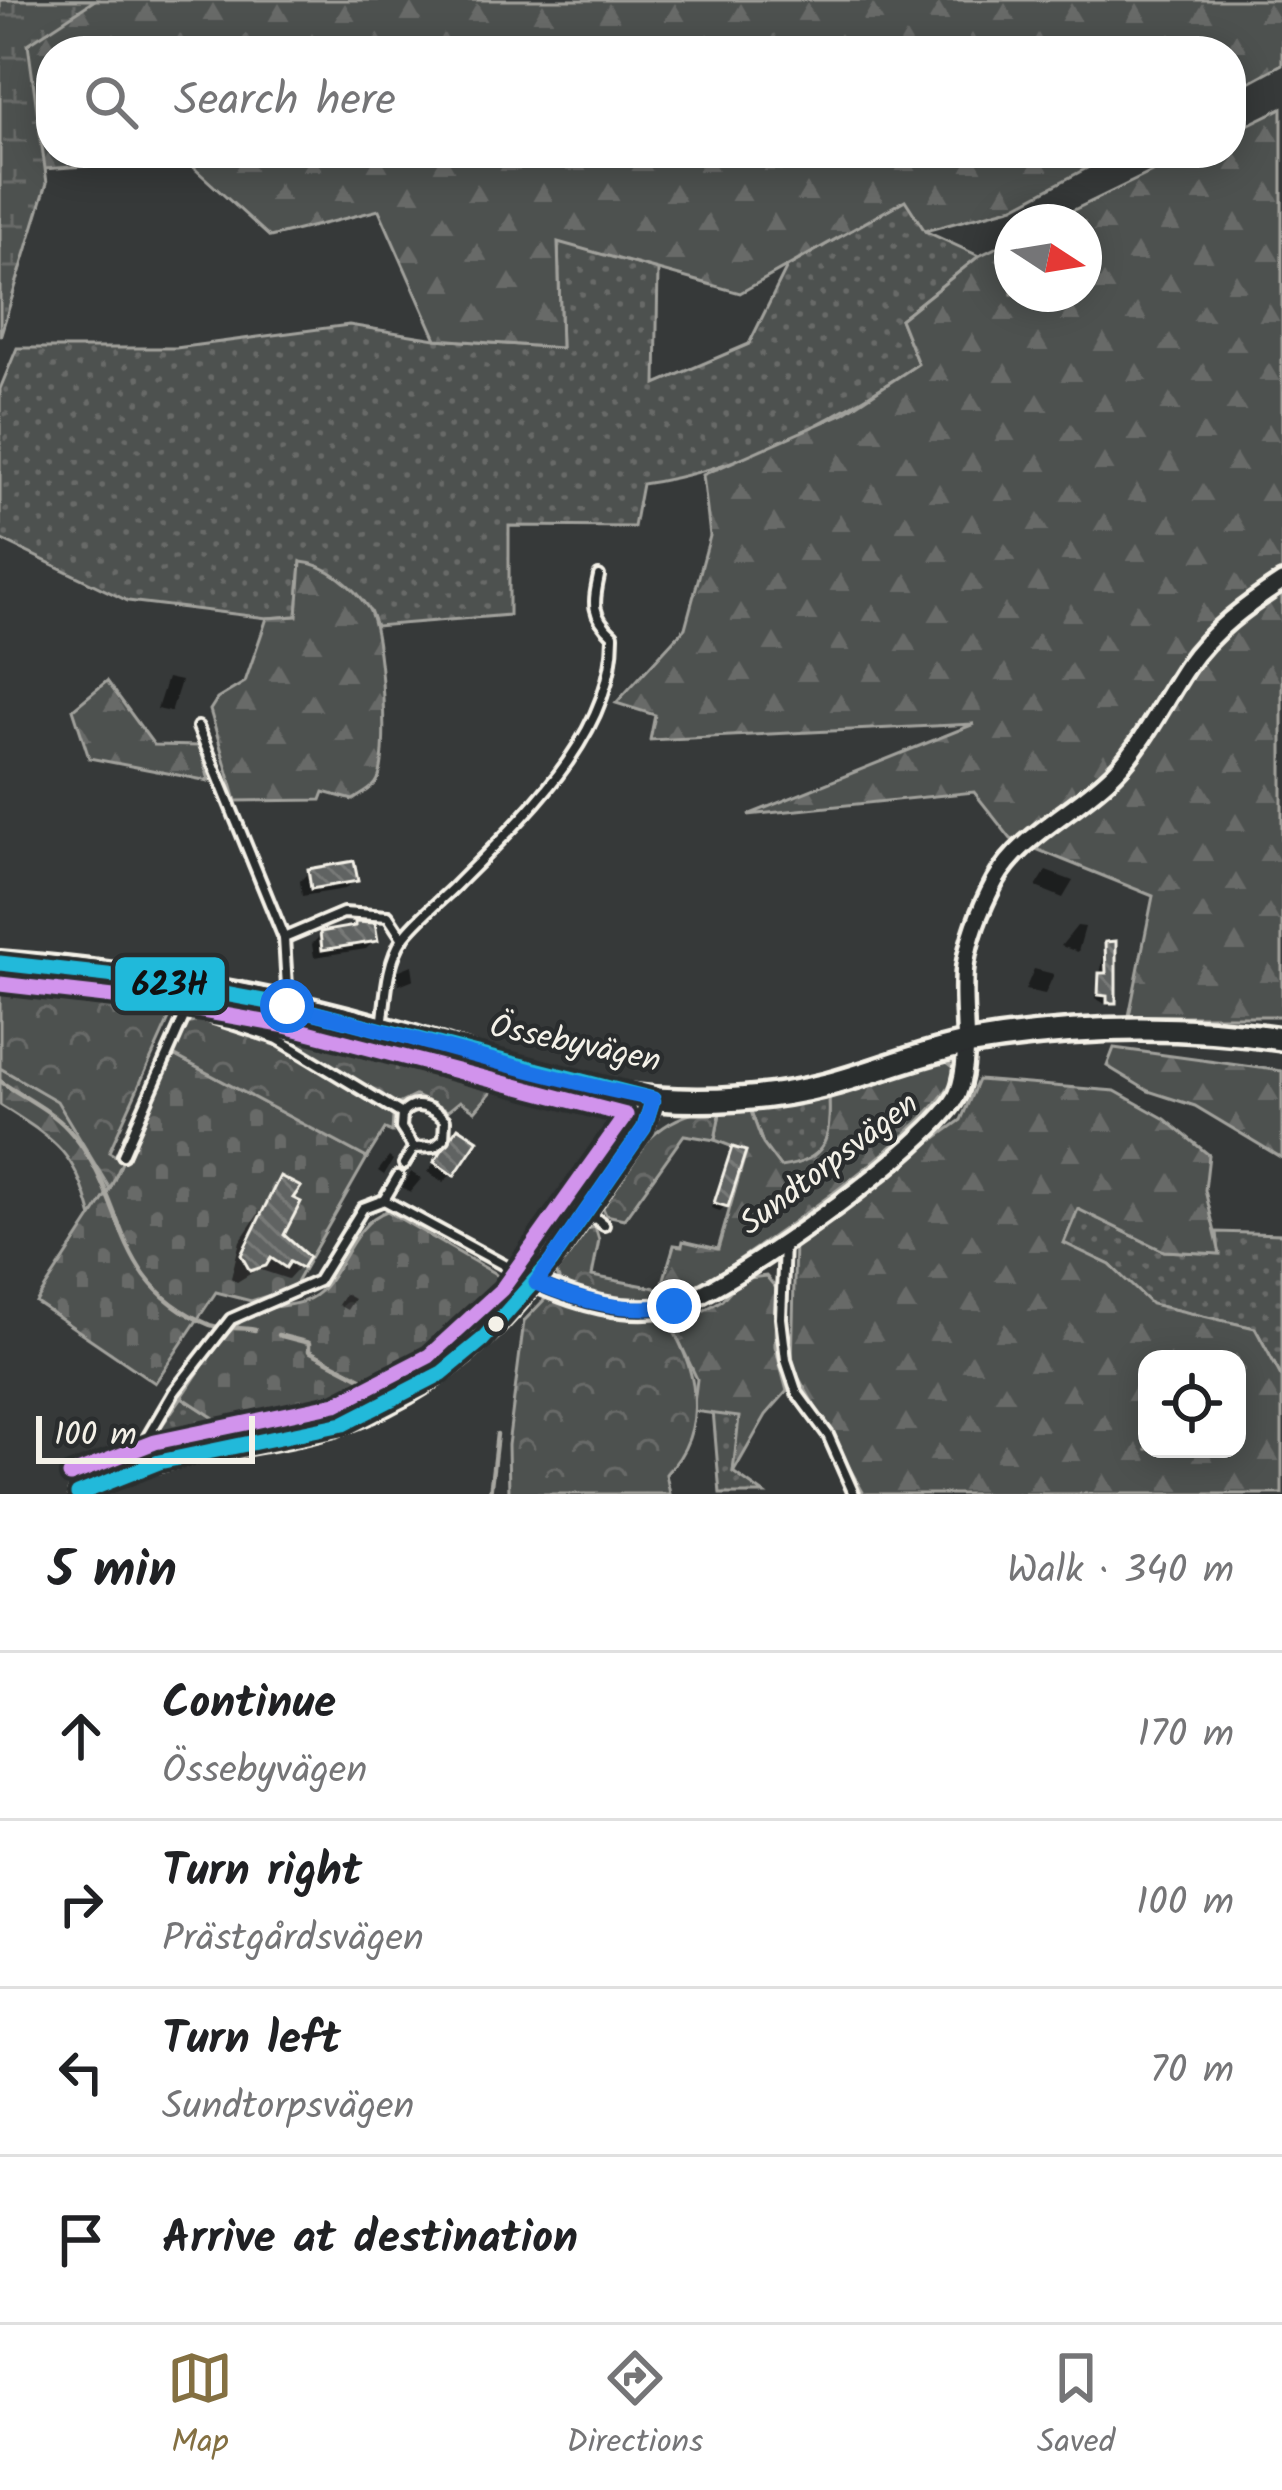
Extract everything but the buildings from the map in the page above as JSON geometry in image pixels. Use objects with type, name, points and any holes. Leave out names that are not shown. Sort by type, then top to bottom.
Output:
[{"type":"street","name":"Sundtorpsvägen","points":[[536,1283],[596,1304],[674,1306],[784,1242],[936,1126],[958,1091],[971,934],[1004,867],[1116,771],[1190,662],[1242,608],[1282,582]]},
{"type":"street","name":"Össebyvägen","points":[[0,963],[132,975],[191,999],[287,1006],[382,1028],[558,1081],[653,1099],[752,1100],[825,1085],[964,1045],[1082,1031],[1184,1028],[1282,1039]]},
{"type":"street","points":[[77,1494],[128,1471],[339,1425],[388,1406],[454,1368],[505,1322],[536,1283],[644,1128],[653,1099]]},
{"type":"lane","points":[[382,1028],[391,964],[403,938],[485,856],[588,736],[613,655],[613,635],[598,622],[592,606],[598,576]]},
{"type":"lane","points":[[198,728],[284,938],[290,984],[287,1006]]},
{"type":"lane","points":[[284,938],[343,913],[388,916],[403,938]]},
{"type":"lane","points":[[123,1155],[191,999],[278,1039],[402,1114]]},
{"type":"lane","points":[[402,1114],[418,1106],[433,1109],[445,1120],[444,1139],[434,1147],[414,1148]]},
{"type":"lane","points":[[402,1114],[400,1128],[414,1148]]},
{"type":"lane","points":[[404,1164],[414,1148]]},
{"type":"lane","points":[[128,1471],[174,1392],[231,1319],[318,1281],[363,1208],[384,1200],[398,1176]]},
{"type":"lane","points":[[570,1198],[604,1226]]},
{"type":"lane","points":[[384,1200],[536,1283]]},
{"type":"lane","points":[[784,1242],[781,1318],[787,1360],[797,1393],[828,1435],[854,1494]]},
{"type":"green space","points":[[0,0],[1282,0],[1282,64],[1246,84],[1246,36],[36,36],[36,168],[58,168],[30,170]]},
{"type":"green space","points":[[0,0],[95,0],[28,44],[36,103],[36,168],[45,168],[47,183],[0,337]]},
{"type":"green space","points":[[1282,108],[1282,1016],[1129,1016],[1153,896],[1011,839],[974,792],[748,815],[974,724],[650,740],[655,715],[616,703],[685,628],[710,536],[703,475],[844,413],[918,364],[900,319],[979,256],[994,249],[994,312],[1102,312],[1102,204],[1086,204],[1160,168],[1246,168],[1246,126]]},
{"type":"green space","points":[[194,168],[1087,168],[1020,204],[994,204],[994,212],[925,231],[905,200],[740,293],[558,242],[561,348],[436,339],[379,210],[270,237]]},
{"type":"green space","points":[[906,199],[925,231],[979,256],[900,319],[918,364],[787,439],[716,467],[642,484],[634,527],[509,526],[509,615],[376,626],[370,610],[301,562],[297,616],[267,618],[128,601],[0,539],[0,389],[17,348],[176,348],[349,325],[436,339],[561,348],[558,241],[658,270],[656,384],[749,344],[787,267]]},
{"type":"green space","points":[[301,562],[320,567],[347,584],[373,620],[383,696],[381,771],[374,786],[353,800],[324,792],[321,800],[236,801],[210,710],[217,699],[245,682],[267,618],[297,616]]},
{"type":"green space","points":[[107,681],[154,745],[200,746],[209,781],[89,758],[73,709]]},
{"type":"green space","points":[[0,967],[166,989],[178,999],[109,1152],[123,1160],[110,1189],[57,1101],[0,1068]]},
{"type":"green space","points":[[207,995],[468,1064],[499,1083],[475,1111],[460,1101],[448,1111],[415,1096],[386,1110],[393,1117],[392,1132],[385,1129],[367,1158],[170,1053],[183,1025],[194,1022],[197,998]]},
{"type":"green space","points":[[1114,1048],[1282,1071],[1282,1158],[1195,1106],[1148,1091],[1107,1066]]},
{"type":"green space","points":[[89,1052],[87,1151],[110,1189],[92,1217],[78,1176],[60,1149],[0,1105],[0,1068],[51,1097]]},
{"type":"green space","points":[[170,1053],[367,1158],[293,1288],[251,1301],[216,1292],[155,1383],[36,1302],[110,1189]]},
{"type":"green space","points":[[947,1062],[957,1070],[942,1096],[876,1159],[678,1300],[661,1289],[674,1245],[682,1246],[683,1241],[718,1249],[746,1152],[715,1140],[721,1107],[749,1106],[763,1144],[780,1167],[796,1164],[823,1145],[829,1093],[919,1065]]},
{"type":"green space","points":[[978,1080],[1115,1091],[1165,1119],[1209,1155],[1205,1190],[1220,1254],[1164,1251],[1078,1209],[1064,1243],[1110,1265],[1151,1304],[1255,1328],[1282,1378],[1282,1494],[864,1494],[792,1366],[795,1239],[961,1120]]},
{"type":"green space","points":[[829,1093],[823,1145],[808,1160],[780,1168],[763,1144],[749,1106]]},
{"type":"green space","points":[[721,1107],[715,1140],[684,1135],[624,1219],[606,1215],[601,1203],[649,1139],[678,1118]]},
{"type":"green space","points":[[1078,1209],[1164,1251],[1219,1254],[1217,1232],[1282,1234],[1282,1378],[1255,1328],[1150,1304],[1110,1265],[1063,1243]]},
{"type":"green space","points":[[387,1211],[494,1273],[511,1289],[449,1351],[391,1390],[359,1404],[240,1435],[182,1397],[216,1346],[238,1324],[263,1310],[317,1294],[358,1234]]},
{"type":"green space","points":[[595,1227],[599,1240],[592,1276],[661,1289],[678,1300],[592,1296],[560,1281],[555,1270],[586,1229]]},
{"type":"green space","points":[[766,1276],[776,1288],[775,1346],[787,1391],[766,1415],[733,1473],[739,1417],[693,1411],[697,1379],[673,1328],[722,1300],[741,1279]]},
{"type":"green space","points":[[546,1298],[620,1316],[664,1316],[685,1355],[694,1396],[689,1437],[666,1474],[670,1494],[509,1494],[508,1445],[524,1321]]},
{"type":"green space","points":[[182,1397],[240,1435],[161,1455],[151,1441]]},
{"type":"green space","points":[[713,1410],[740,1417],[733,1472],[764,1494],[720,1494]]},
{"type":"waterway","points":[[0,1081],[61,1122],[88,1155],[123,1236],[153,1286],[177,1307],[210,1325],[255,1330]]},
{"type":"waterway","points":[[278,1335],[309,1343],[309,1351],[380,1388]]},
{"type":"waterway","points":[[490,1494],[497,1434]]},
{"type":"transit line","name":"623H","points":[[0,963],[143,979],[285,1005],[653,1099],[644,1128],[551,1262],[482,1340],[442,1373],[343,1424],[159,1462],[78,1494]]},
{"type":"transit line","points":[[0,984],[140,1000],[281,1025],[626,1115],[502,1289],[429,1356],[336,1404],[155,1442],[70,1475]]},
{"type":"route","points":[[287,1006],[382,1028],[558,1081],[653,1099],[644,1128],[536,1283],[584,1302],[634,1309],[674,1306]]}]
